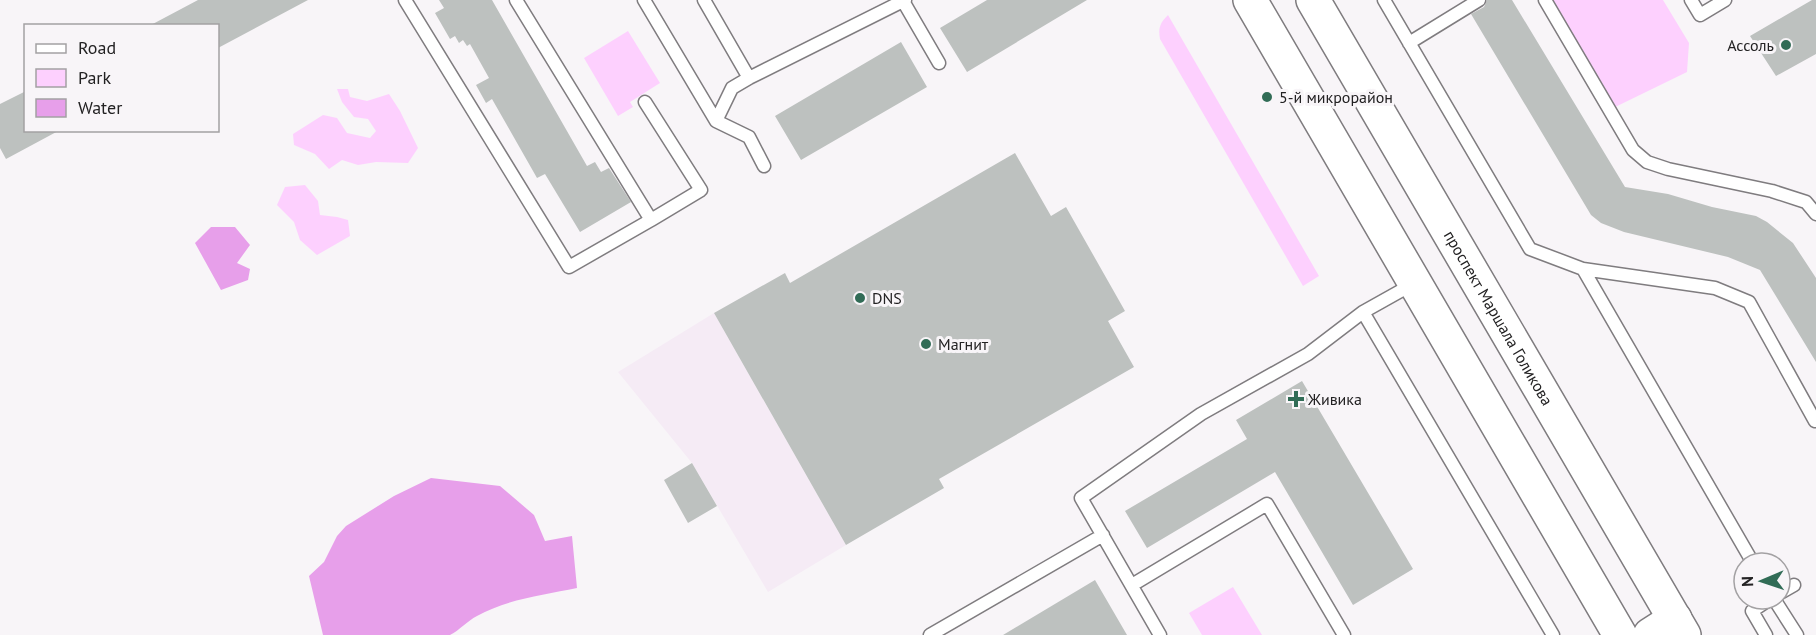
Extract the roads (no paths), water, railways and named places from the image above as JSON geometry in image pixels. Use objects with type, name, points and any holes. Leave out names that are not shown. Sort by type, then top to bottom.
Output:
[{"type":"main road","points":[[1250,0],[1620,635]]},
{"type":"main road","name":"проспект Маршала Голикова","points":[[1313,0],[1669,630]]},
{"type":"lane","points":[[405,0],[569,267],[701,190],[645,102]]},
{"type":"lane","points":[[516,0],[651,220]]},
{"type":"lane","points":[[644,0],[716,121],[749,138],[764,166]]},
{"type":"lane","points":[[704,0],[749,78]]},
{"type":"lane","points":[[1384,0],[1530,249],[1583,269],[1715,288],[1749,302],[1816,420]]},
{"type":"lane","points":[[1409,43],[1479,0]]},
{"type":"lane","points":[[1545,0],[1634,150],[1647,162],[1668,169],[1772,191],[1806,202],[1816,214]]},
{"type":"lane","points":[[1691,0],[1700,15],[1725,0]]},
{"type":"lane","points":[[716,121],[732,88],[904,1],[939,63]]},
{"type":"lane","points":[[1583,269],[1747,551]]},
{"type":"lane","points":[[1160,635],[1081,498],[1201,414],[1308,354],[1363,312],[1415,283]]},
{"type":"lane","points":[[1363,312],[1553,635]]},
{"type":"lane","points":[[1132,585],[1267,504],[1344,635]]},
{"type":"lane","points":[[930,635],[1103,535]]},
{"type":"lane","points":[[1752,611],[1766,635]]},
{"type":"lane","points":[[1780,611],[1797,635]]},
{"type":"water","points":[[211,227],[235,227],[250,245],[237,263],[250,269],[248,280],[221,290],[195,243]]},
{"type":"water","points":[[431,478],[500,486],[534,515],[545,541],[572,536],[577,588],[501,605],[473,618],[450,635],[323,635],[309,576],[324,562],[337,536],[346,526],[394,496]]},
{"type":"place","name":"Ассоль","points":[[1786,45]]},
{"type":"place","name":"5-й микрорайон","points":[[1267,97]]},
{"type":"place","name":"DNS","points":[[860,298]]},
{"type":"place","name":"Магнит","points":[[926,344]]},
{"type":"place","name":"Живика","points":[[1296,399]]}]
